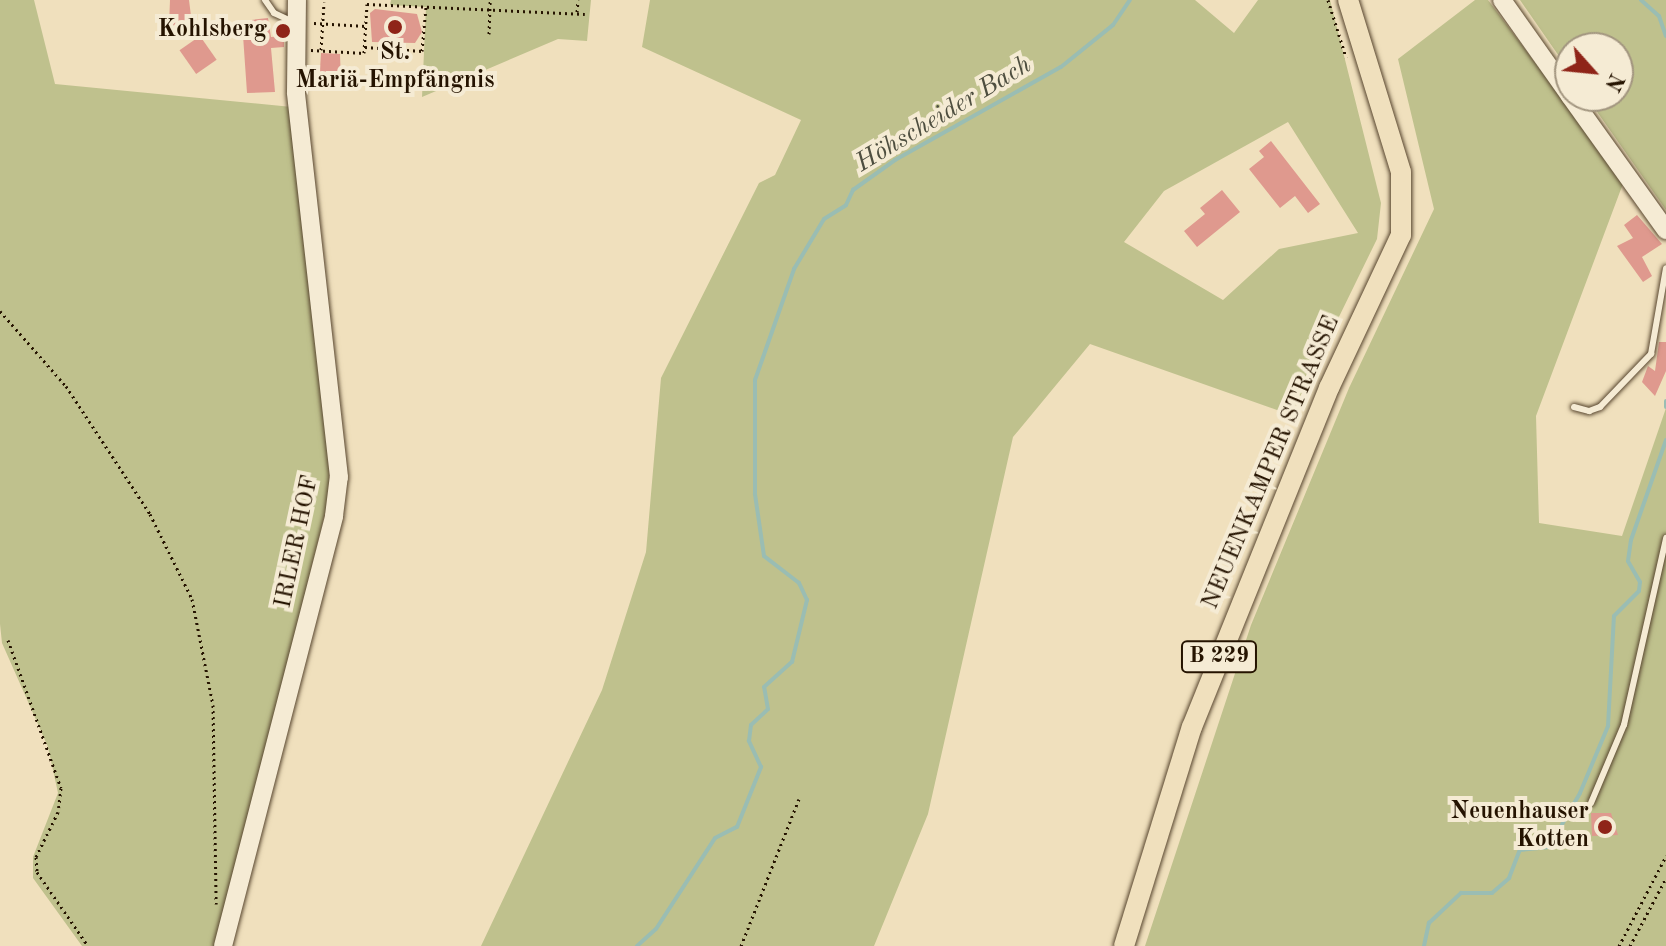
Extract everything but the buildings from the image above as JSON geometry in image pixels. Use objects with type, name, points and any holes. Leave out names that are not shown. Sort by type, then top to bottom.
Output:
[{"type":"main road","name":"NEUENKAMPER STRASSE","points":[[1124,946],[1197,713],[1329,388],[1401,235],[1401,172],[1348,0]]},
{"type":"street","name":"IRLER HOF","points":[[223,946],[334,516],[339,477],[296,92],[297,0]]},
{"type":"street","points":[[1502,0],[1554,73]]},
{"type":"street","points":[[1581,112],[1666,230]]},
{"type":"lane","points":[[265,0],[274,13],[297,23]]},
{"type":"lane","points":[[1574,407],[1589,411],[1600,407],[1651,354],[1666,268]]},
{"type":"lane","points":[[1591,803],[1624,725],[1666,538]]},
{"type":"path","points":[[417,6],[418,0]]},
{"type":"path","points":[[489,34],[490,0]]},
{"type":"path","points":[[577,14],[578,0]]},
{"type":"path","points":[[1328,0],[1349,64]]},
{"type":"path","points":[[321,50],[324,2]]},
{"type":"path","points":[[296,51],[364,53],[367,4],[585,14]]},
{"type":"path","points":[[365,47],[422,51],[426,7]]},
{"type":"path","points":[[297,23],[366,26]]},
{"type":"path","points":[[0,311],[66,386],[150,514],[192,599],[215,731],[216,910]]},
{"type":"path","points":[[8,640],[61,788],[58,812],[38,852],[37,872],[88,946]]},
{"type":"path","points":[[741,946],[799,799]]},
{"type":"path","points":[[1619,946],[1666,856]]},
{"type":"path","points":[[1630,946],[1666,878]]},
{"type":"green space","points":[[0,0],[34,0],[55,84],[292,107],[331,454],[328,501],[217,946],[82,946],[33,878],[33,857],[58,793],[48,747],[2,643],[0,624]]},
{"type":"green space","points":[[391,0],[591,0],[587,41],[558,39],[422,97],[426,7],[390,5]]},
{"type":"green space","points":[[650,0],[1195,0],[1234,33],[1258,0],[1330,0],[1381,203],[1377,239],[1291,415],[1090,344],[1013,437],[928,814],[874,946],[481,946],[602,690],[646,552],[661,378],[759,183],[775,175],[801,120],[642,47]],"holes":[[[1288,122],[1358,233],[1279,249],[1223,300],[1124,242],[1164,191]]]},
{"type":"green space","points":[[1475,0],[1488,0],[1554,88],[1554,112],[1572,112],[1624,181],[1536,416],[1539,523],[1622,536],[1666,408],[1666,946],[1145,946],[1251,625],[1349,388],[1434,209],[1398,59]]},
{"type":"green space","points":[[1520,0],[1666,0],[1666,210],[1597,112],[1634,112],[1634,32],[1554,32],[1554,49]]},
{"type":"waterway","name":"Höhscheider Bach","points":[[637,946],[656,929],[715,838],[737,827],[761,767],[749,741],[751,725],[768,709],[764,687],[792,662],[807,600],[799,583],[764,556],[755,494],[755,380],[794,269],[824,219],[846,205],[853,190],[895,160],[1061,67],[1113,25],[1130,0]]},
{"type":"waterway","points":[[1641,0],[1659,16],[1666,36]]},
{"type":"waterway","points":[[1666,401],[1666,407]]},
{"type":"waterway","points":[[1424,946],[1429,923],[1461,893],[1492,893],[1509,878],[1520,850],[1549,847],[1580,793],[1608,726],[1614,616],[1639,591],[1640,582],[1628,561],[1631,540],[1666,440]]},
{"type":"place","name":"St. Mariä-Empfängnis","points":[[395,27]]},
{"type":"place","name":"Kohlsberg","points":[[283,31]]},
{"type":"place","name":"Neuenhauser Kotten","points":[[1605,827]]}]
